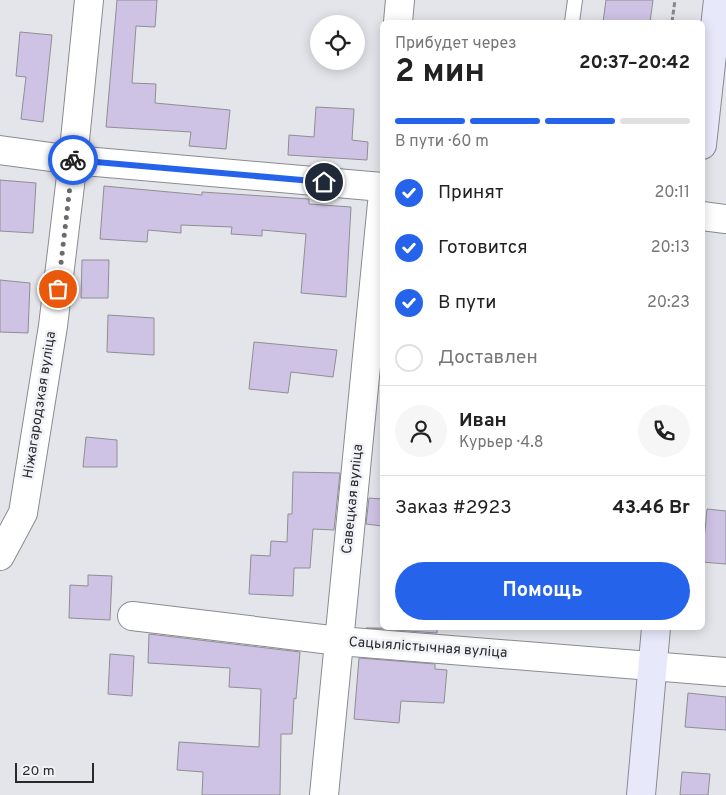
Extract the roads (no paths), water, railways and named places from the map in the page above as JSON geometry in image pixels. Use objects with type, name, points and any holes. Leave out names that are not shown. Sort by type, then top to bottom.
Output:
[{"type":"main road","points":[[705,118],[718,0]]},
{"type":"main road","points":[[641,795],[656,630]]},
{"type":"street","name":"Ніжагародзкая вуліца","points":[[0,556],[23,513],[53,326],[73,160],[89,0]]},
{"type":"street","points":[[398,20],[400,0]]},
{"type":"street","points":[[0,150],[73,160],[380,187]]},
{"type":"street","points":[[705,216],[726,219]]},
{"type":"street","name":"Савецкая вуліца","points":[[324,795],[380,223]]},
{"type":"street","name":"Сацыялістычная вуліца","points":[[132,616],[339,641],[726,672]]},
{"type":"lane","points":[[572,20],[575,0]]}]
